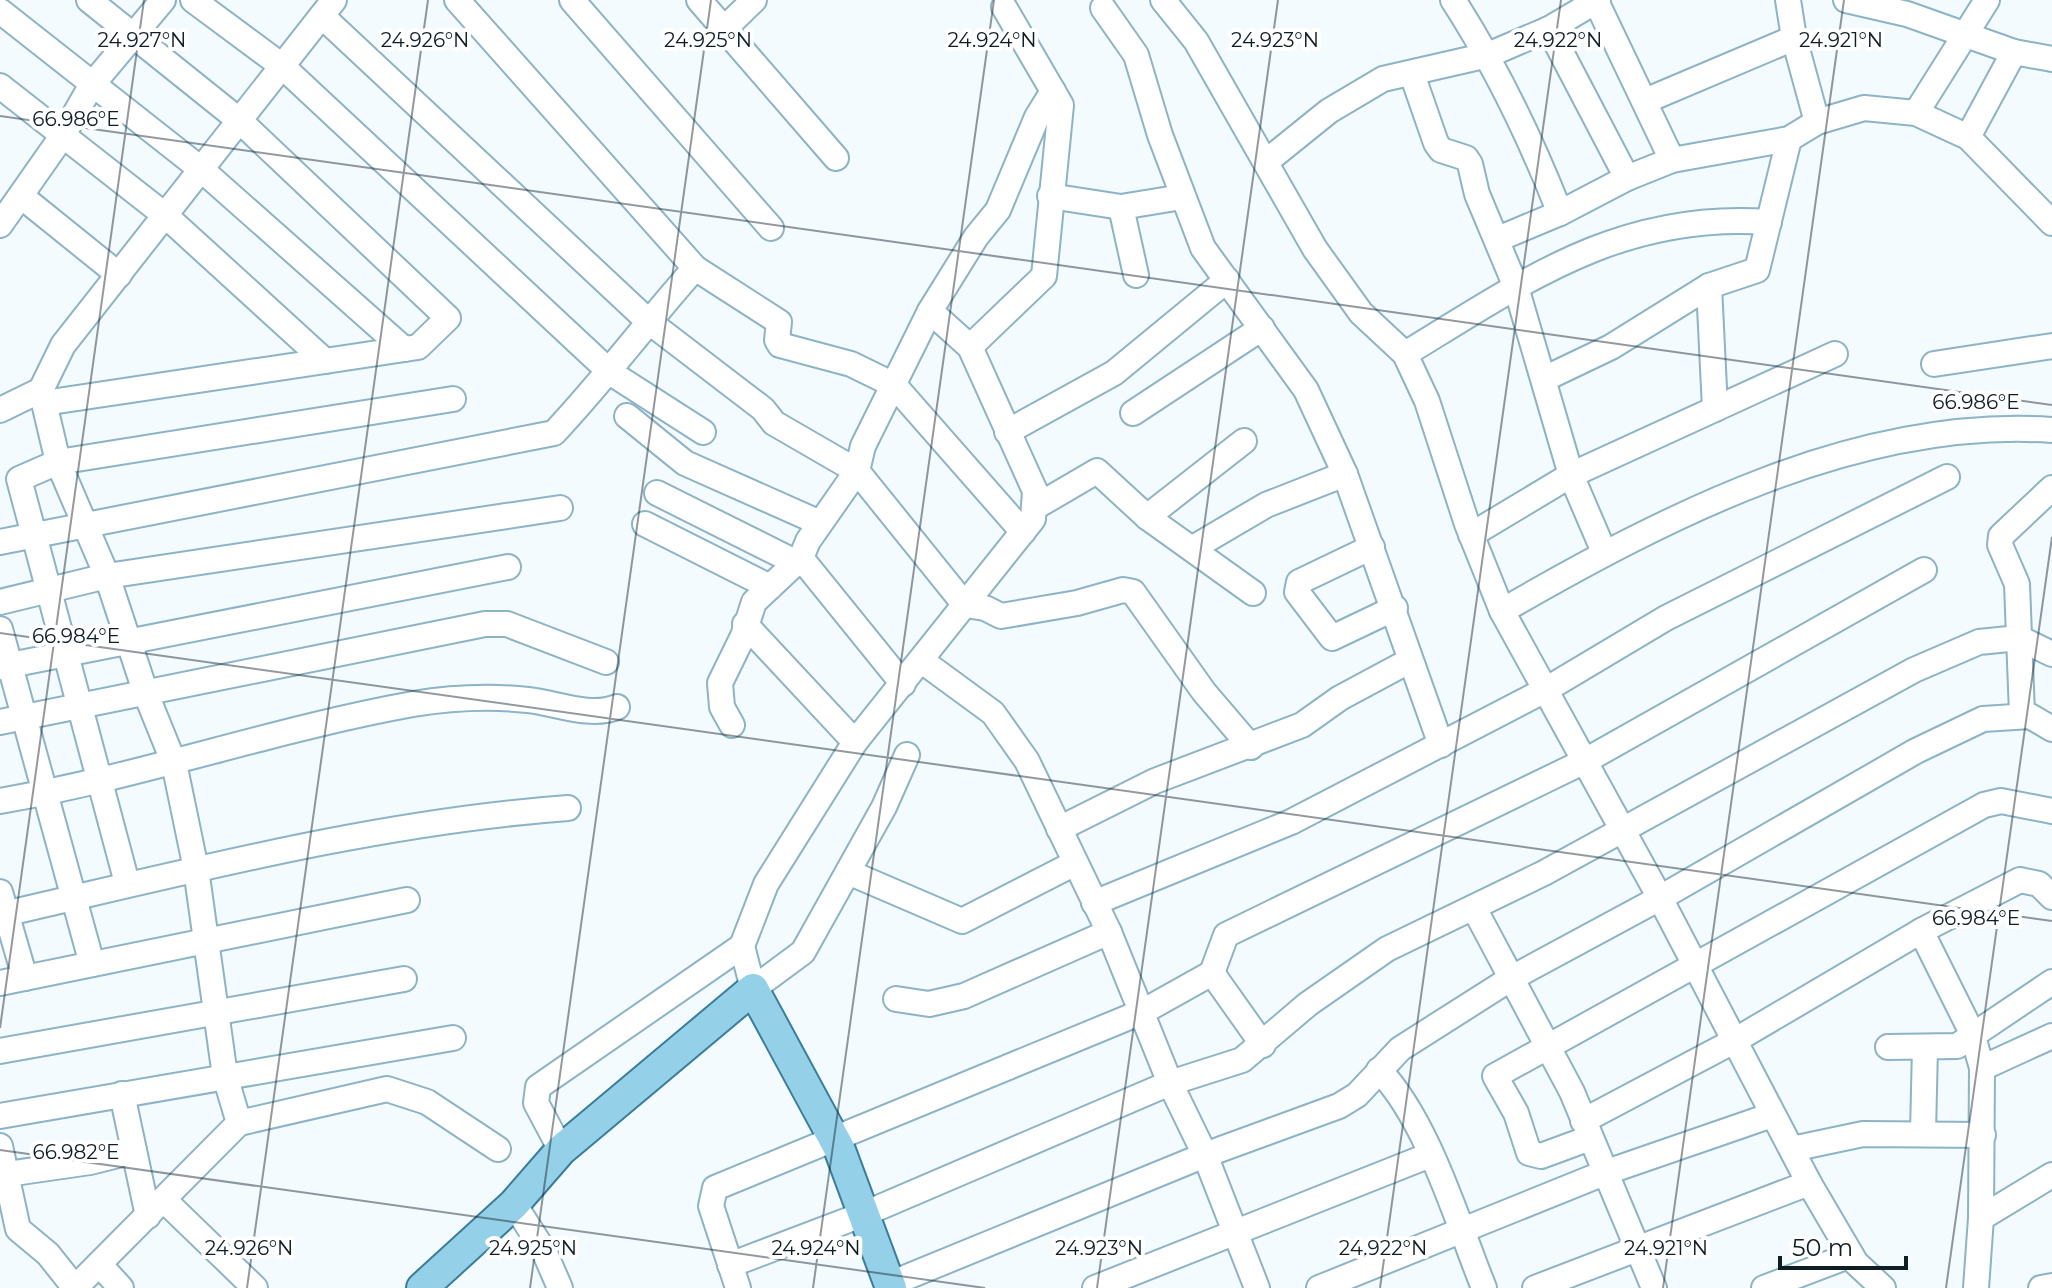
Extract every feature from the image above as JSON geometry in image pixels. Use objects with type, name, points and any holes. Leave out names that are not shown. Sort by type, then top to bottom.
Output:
[{"type":"main road","points":[[422,1288],[514,1204],[561,1150],[663,1061],[753,989],[834,1139],[890,1286]]},
{"type":"street","points":[[0,410],[42,396],[418,347],[448,318],[240,121],[89,0]]},
{"type":"street","points":[[0,225],[63,135],[91,86],[163,0]]},
{"type":"street","points":[[193,0],[282,66],[611,373],[703,432]]},
{"type":"street","points":[[457,0],[695,268],[779,322],[777,340],[780,345],[851,364],[894,385],[1023,532]]},
{"type":"street","points":[[572,0],[771,228]]},
{"type":"street","points":[[699,0],[836,158]]},
{"type":"street","points":[[724,29],[754,0]]},
{"type":"street","points":[[1163,0],[1196,41],[1315,249],[1361,313],[1405,354],[1427,401],[1471,535],[1502,611],[1660,898],[1694,969],[1809,1183],[1851,1255],[1883,1288]]},
{"type":"street","points":[[1453,0],[1488,55],[1526,128],[1560,213]]},
{"type":"street","points":[[1788,0],[1794,38],[1817,122]]},
{"type":"street","points":[[1846,0],[1915,10],[1966,35],[2014,52],[2052,59]]},
{"type":"street","points":[[1916,113],[1987,0]]},
{"type":"street","points":[[1267,161],[1329,111],[1383,79],[1488,55],[1549,29],[1597,1],[1672,160]]},
{"type":"street","points":[[970,347],[1044,276],[1061,105],[1004,7]]},
{"type":"street","points":[[239,1123],[225,1076],[196,869],[174,763],[146,694],[107,576],[58,462],[42,396],[63,345],[328,8],[648,321],[763,409],[774,423],[857,471],[965,605],[985,608],[1001,616],[1077,603],[1123,590],[1133,592],[1204,692],[1251,747]]},
{"type":"street","points":[[1103,8],[1136,55],[1182,197],[1203,248],[1306,390],[1345,474],[1441,745]]},
{"type":"street","points":[[0,11],[91,86],[202,170],[404,349]]},
{"type":"street","points":[[1549,29],[1627,178]]},
{"type":"street","points":[[1645,101],[1794,38]]},
{"type":"street","points":[[1968,137],[2014,52]]},
{"type":"street","points":[[1412,74],[1436,143],[1441,150],[1466,158],[1470,164],[1477,194],[1516,287],[1571,475],[1604,552]]},
{"type":"street","points":[[0,86],[166,216],[325,361]]},
{"type":"street","points":[[732,725],[722,707],[720,683],[743,636],[754,602],[799,561],[820,523],[857,471],[863,446],[930,311],[976,237],[998,210],[1037,117],[1053,91]]},
{"type":"street","points":[[1498,239],[1672,160],[1789,139],[1817,122],[1864,108],[1916,113],[1968,137],[2052,223]]},
{"type":"street","points":[[1544,379],[1611,347],[1709,286],[1757,270],[1789,139]]},
{"type":"street","points":[[21,196],[119,275]]},
{"type":"street","points":[[1050,196],[1121,207],[1182,197]]},
{"type":"street","points":[[1121,207],[1136,275]]},
{"type":"street","points":[[1405,354],[1516,287],[1581,253],[1651,228],[1725,219],[1769,222]]},
{"type":"street","points":[[0,542],[82,523],[554,433],[611,373],[648,321],[695,268]]},
{"type":"street","points":[[1007,432],[1114,373],[1227,280]]},
{"type":"street","points":[[1709,286],[1715,409]]},
{"type":"street","points":[[561,1150],[536,1103],[538,1087],[742,946],[766,884],[855,742],[1033,519],[1037,506],[1035,491],[970,347],[930,311]]},
{"type":"street","points":[[1133,413],[1262,328]]},
{"type":"street","points":[[1934,364],[2052,346]]},
{"type":"street","points":[[1471,535],[1571,475],[1835,354]]},
{"type":"street","points":[[127,883],[32,536],[10,481],[58,462],[453,399]]},
{"type":"street","points":[[627,416],[685,463],[820,523]]},
{"type":"street","points":[[1502,611],[1604,552],[1833,455],[1941,431],[2001,427],[2052,430]]},
{"type":"street","points":[[1147,517],[1244,441]]},
{"type":"street","points":[[1037,506],[1097,471],[1147,517],[1253,593]]},
{"type":"street","points":[[1193,548],[1266,505],[1345,474]]},
{"type":"street","points":[[1094,903],[1291,822],[1547,689],[1666,618],[1947,477]]},
{"type":"street","points":[[2022,714],[2017,584],[2000,545],[2001,536],[2052,488]]},
{"type":"street","points":[[657,493],[799,561],[903,684]]},
{"type":"street","points":[[0,602],[107,576],[560,508]]},
{"type":"street","points":[[645,524],[770,587]]},
{"type":"street","points":[[1372,547],[1299,582],[1297,592],[1332,638],[1395,608]]},
{"type":"street","points":[[4,667],[67,657],[508,567]]},
{"type":"street","points":[[738,1288],[711,1206],[715,1188],[1144,1011],[1212,973],[1226,935],[1585,761],[1924,570]]},
{"type":"street","points":[[11,720],[485,624],[507,624],[606,662]]},
{"type":"street","points":[[745,624],[855,742]]},
{"type":"street","points":[[0,629],[11,720],[45,793],[71,897],[92,964]]},
{"type":"street","points":[[730,1265],[864,1214],[1170,1083],[1242,1060],[1308,1004],[1387,949],[1474,908],[1622,830],[1914,670],[1979,642],[2019,638],[2052,654]]},
{"type":"street","points":[[922,661],[993,713],[1027,761],[1144,1011],[1170,1083],[1205,1155],[1257,1288]]},
{"type":"street","points":[[1059,829],[1155,781],[1251,747],[1302,725],[1340,698],[1409,661]]},
{"type":"street","points":[[0,801],[174,763],[414,704],[469,699],[527,700],[604,712],[617,707]]},
{"type":"street","points":[[890,1286],[1205,1155],[1339,1106],[1357,1095],[1400,1049],[1510,979],[1660,898],[1916,751],[1983,719],[2022,714],[2052,729]]},
{"type":"street","points":[[742,946],[753,989],[803,952],[848,872],[907,755]]},
{"type":"street","points":[[2052,811],[2001,801],[1984,805],[1694,969],[1499,1071],[1495,1076],[1496,1084],[1516,1113],[1529,1153],[1541,1156],[1921,931],[2020,880],[2039,884],[2052,897]]},
{"type":"street","points":[[25,978],[2,907],[71,897],[196,869],[493,813],[568,808]]},
{"type":"street","points":[[848,872],[962,921],[1075,863]]},
{"type":"street","points":[[0,983],[407,900]]},
{"type":"street","points":[[1474,908],[1548,1045],[1654,1288]]},
{"type":"street","points":[[1921,931],[1972,1033],[1982,1068],[1981,1218],[1976,1288]]},
{"type":"street","points":[[896,999],[929,1004],[964,996],[1109,932]]},
{"type":"street","points":[[1212,973],[1263,1045]]},
{"type":"street","points":[[0,1051],[404,979]]},
{"type":"street","points":[[1888,1047],[1957,1046],[1966,1042],[1972,1033],[2052,982]]},
{"type":"street","points":[[1982,1068],[2052,1036]]},
{"type":"street","points":[[0,1116],[453,1038]]},
{"type":"street","points":[[1923,1133],[1925,1047]]},
{"type":"street","points":[[1379,1070],[1398,1089],[1430,1155],[1484,1288]]},
{"type":"street","points":[[0,1146],[9,1231],[48,1254],[75,1288],[239,1123],[387,1089],[427,1102],[498,1149]]},
{"type":"street","points":[[122,1094],[134,1151],[156,1208],[255,1288]]},
{"type":"street","points":[[1319,1288],[1604,1173],[1772,1115]]},
{"type":"street","points":[[1792,1149],[1863,1134],[1983,1135]]},
{"type":"street","points":[[3,1174],[90,1162],[134,1151]]},
{"type":"street","points":[[1095,1288],[1156,1277],[1235,1232],[1430,1155]]},
{"type":"street","points":[[1981,1218],[2052,1175]]},
{"type":"street","points":[[1535,1288],[1809,1183]]},
{"type":"street","points":[[514,1204],[544,1251],[560,1288]]},
{"type":"street","points":[[1764,1288],[1851,1255]]},
{"type":"street","points":[[99,1264],[121,1288]]},
{"type":"street","points":[[2041,1288],[2052,1286]]}]
